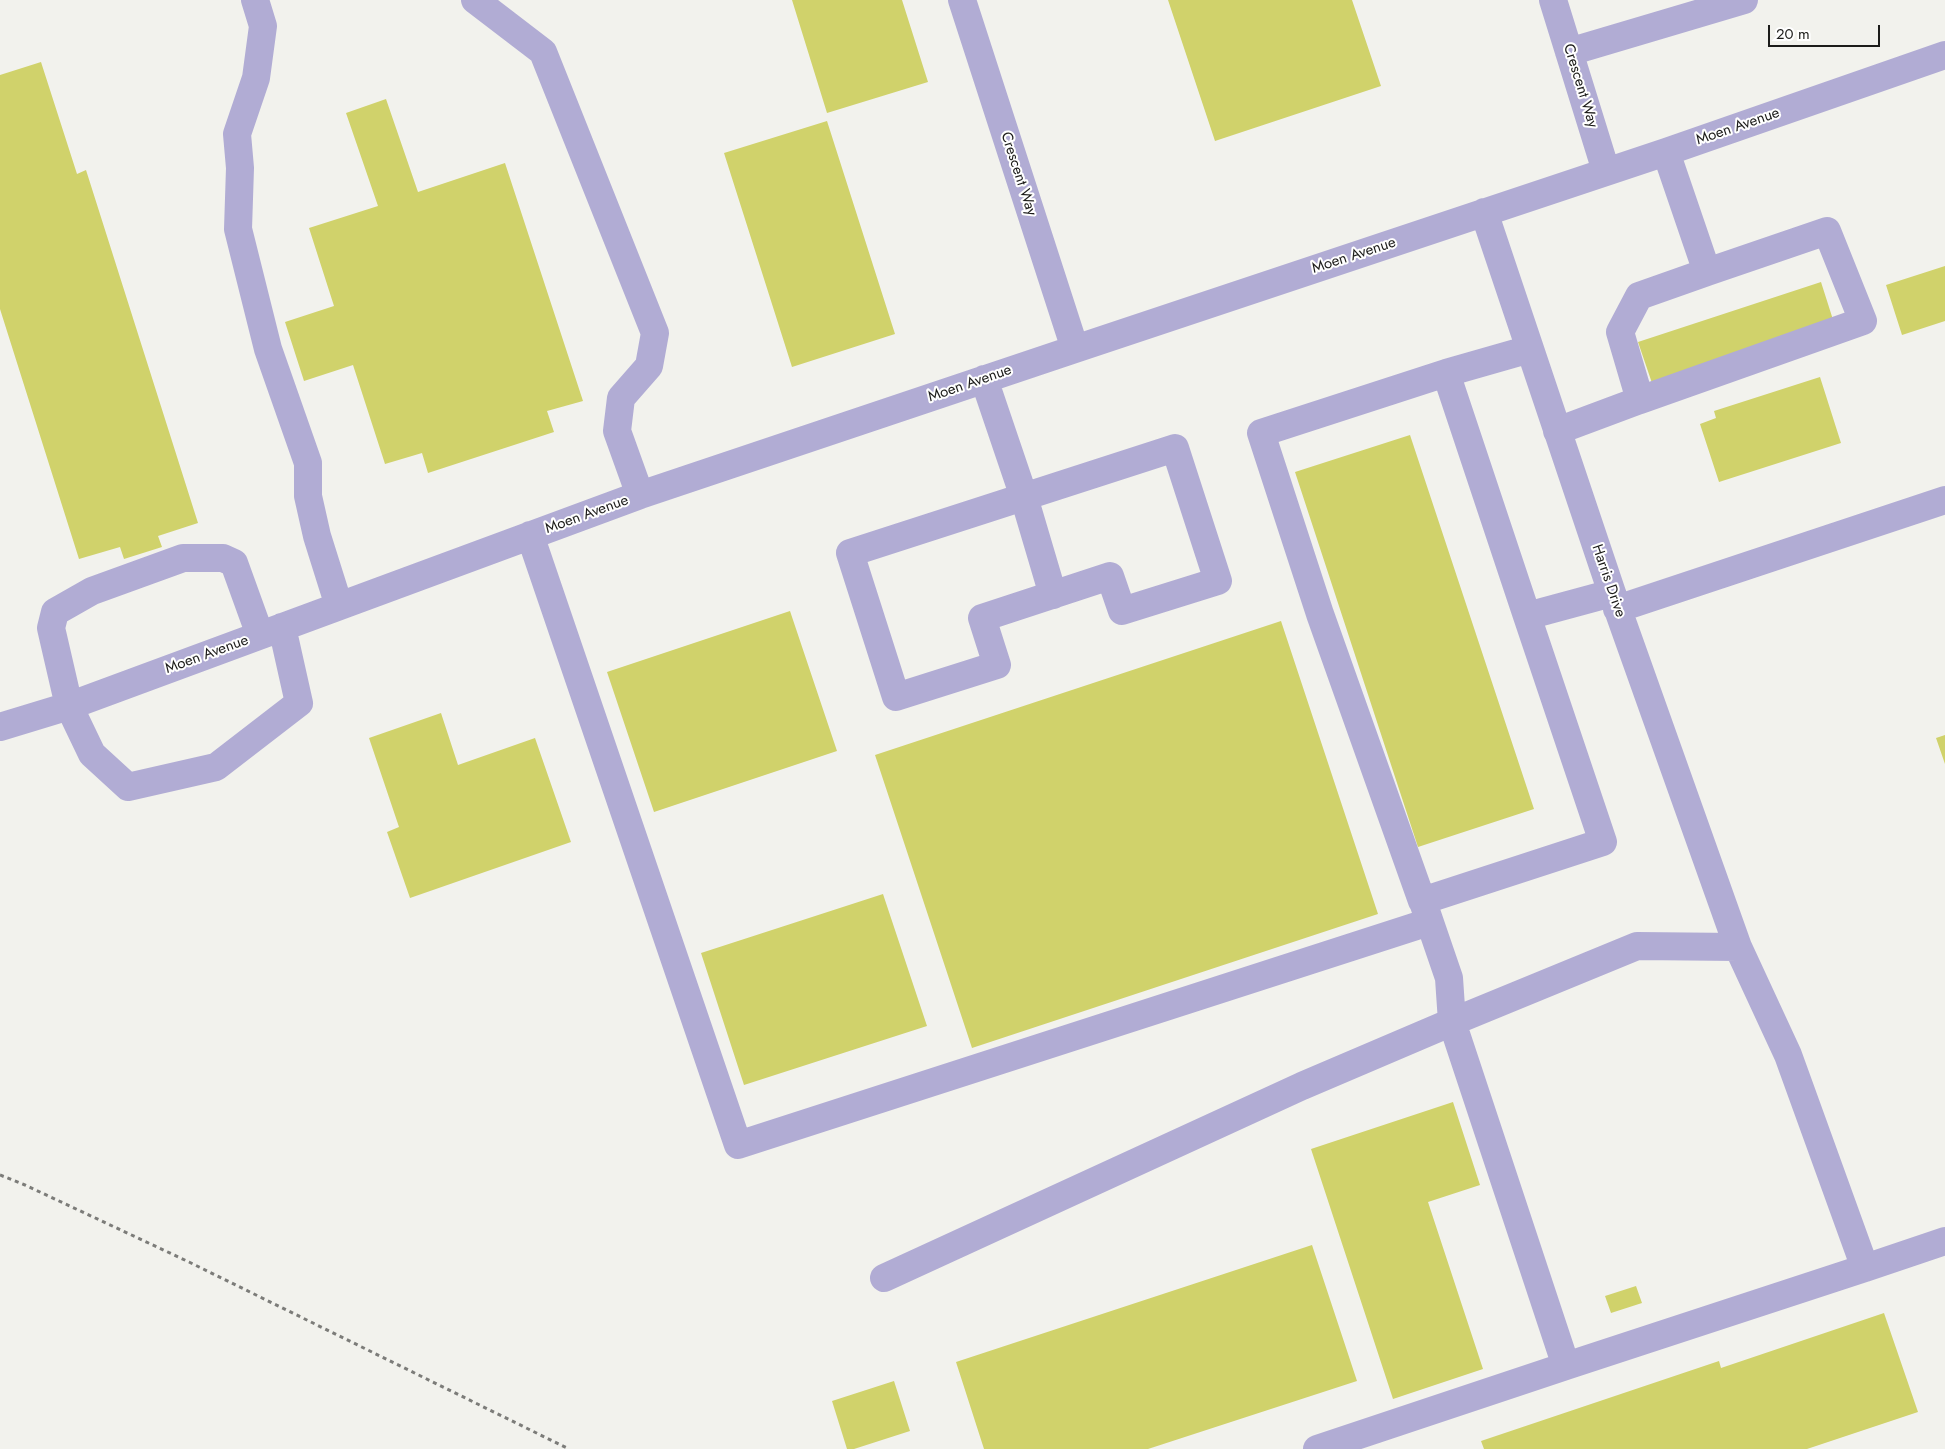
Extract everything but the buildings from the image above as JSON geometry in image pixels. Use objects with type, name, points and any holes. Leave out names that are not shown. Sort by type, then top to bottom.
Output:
[{"type":"street","points":[[255,0],[263,26],[256,78],[237,134],[240,168],[238,229],[268,349],[308,463],[308,496],[339,606]]},
{"type":"street","points":[[475,0],[544,52],[655,333],[649,366],[621,398],[617,431],[640,495]]},
{"type":"street","name":"Crescent Way","points":[[962,0],[1075,348]]},
{"type":"street","name":"Crescent Way","points":[[1553,0],[1606,172]]},
{"type":"street","points":[[1569,52],[1744,0]]},
{"type":"street","name":"Moen Avenue","points":[[0,727],[69,706],[640,495],[1666,152],[1945,55]]},
{"type":"street","points":[[1666,152],[1707,272]]},
{"type":"street","name":"Harris Drive","points":[[1484,212],[1614,601],[1738,947],[1788,1055],[1865,1268]]},
{"type":"street","points":[[1557,431],[1863,321],[1827,231],[1639,296],[1620,332],[1640,400]]},
{"type":"street","points":[[1530,349],[1446,373],[1261,432],[1320,614],[1449,978],[1452,1022],[1566,1366]]},
{"type":"street","points":[[530,535],[738,1145],[1426,911],[1602,842],[1446,373]]},
{"type":"street","points":[[984,379],[1024,497],[1053,595]]},
{"type":"street","points":[[1175,448],[1218,580],[1122,611],[1110,576],[982,618],[997,664],[896,697],[850,553],[1024,497],[1175,448]]},
{"type":"street","points":[[1527,616],[1614,601],[1945,500]]},
{"type":"street","points":[[183,558],[223,558],[234,563],[271,631],[298,703],[216,767],[128,787],[92,754],[69,706],[51,628],[55,612],[92,591],[183,558]]},
{"type":"street","points":[[884,1278],[1302,1086],[1637,946],[1738,947]]},
{"type":"street","points":[[1317,1449],[1945,1241]]},
{"type":"path","points":[[0,1175],[25,1184],[198,1267],[569,1449]]}]
